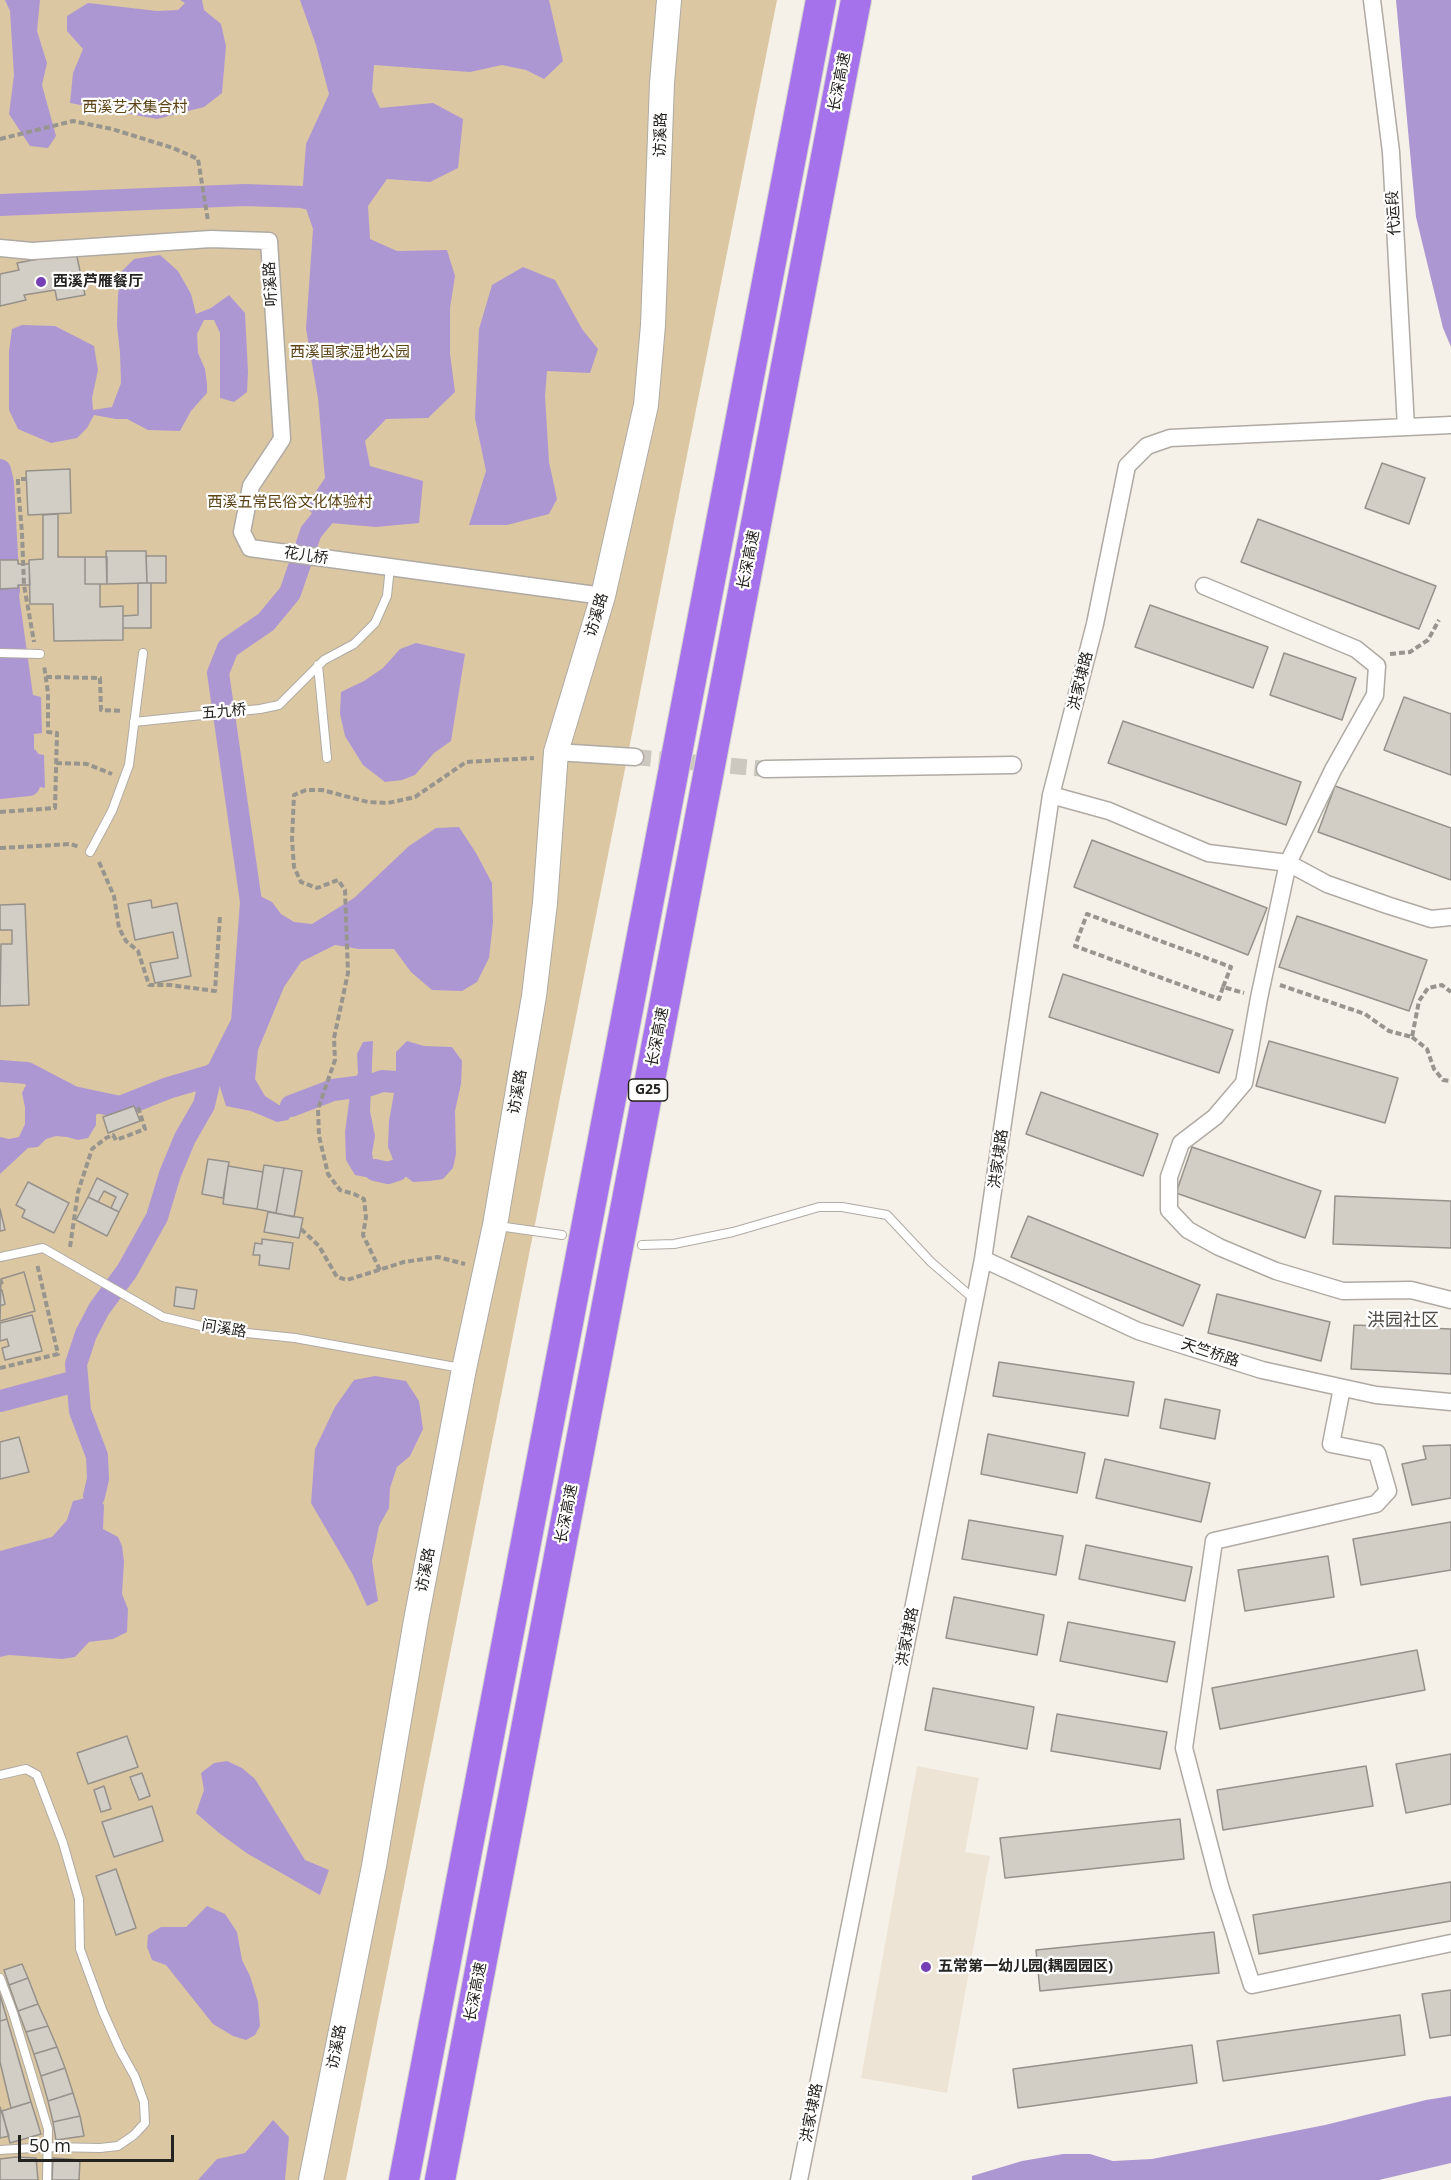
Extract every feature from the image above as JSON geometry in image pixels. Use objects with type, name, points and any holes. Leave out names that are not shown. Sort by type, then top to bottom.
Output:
[{"type":"highway","name":"G25","points":[[404,2180],[820,0]]},
{"type":"highway","name":"长深高速","points":[[440,2180],[856,0]]},
{"type":"street","name":"访溪路","points":[[311,2180],[374,1866],[416,1620],[495,1225],[534,996],[545,903],[556,755],[603,596],[646,405],[653,325],[662,83],[669,0]]},
{"type":"street","name":"代运段","points":[[1372,0],[1391,153],[1406,427]]},
{"type":"street","name":"听溪路","points":[[0,248],[32,251],[211,239],[269,241],[282,439],[250,486],[242,532],[250,548]]},
{"type":"street","name":"洪家埭路","points":[[799,2180],[983,1259],[1052,795],[1095,624],[1127,466],[1147,446],[1170,438],[1451,425]]},
{"type":"street","name":"花儿桥","points":[[250,548],[390,567]]},
{"type":"street","points":[[390,567],[603,596]]},
{"type":"street","points":[[1204,586],[1356,650],[1377,666],[1375,695],[1334,770],[1288,863],[1260,992],[1244,1083],[1215,1117],[1181,1143],[1169,1177],[1169,1210],[1188,1230],[1219,1247],[1276,1271],[1343,1291],[1410,1290],[1451,1300]]},
{"type":"street","points":[[556,755],[635,756]]},
{"type":"street","points":[[765,769],[1013,765]]},
{"type":"street","points":[[1052,795],[1109,811],[1208,853],[1288,863],[1328,884],[1387,905],[1431,919],[1451,917]]},
{"type":"street","name":"天竺桥路","points":[[983,1259],[1138,1331],[1262,1370],[1376,1395],[1451,1402]]},
{"type":"street","points":[[1342,1388],[1331,1444],[1377,1453],[1388,1491],[1376,1504],[1214,1541],[1184,1748],[1220,1886],[1252,1985],[1451,1943]]},
{"type":"lane","name":"五九桥","points":[[134,722],[279,705],[318,665],[354,644],[375,623],[387,596],[390,567]]},
{"type":"lane","points":[[0,653],[40,654]]},
{"type":"lane","points":[[90,852],[112,811],[129,765],[143,653]]},
{"type":"lane","points":[[318,665],[327,758]]},
{"type":"lane","points":[[642,1245],[674,1245],[733,1232],[819,1207],[877,1213],[886,1215],[931,1262],[975,1300]]},
{"type":"lane","points":[[495,1225],[562,1235]]},
{"type":"lane","name":"问溪路","points":[[0,1257],[43,1248],[163,1317],[218,1330],[295,1338],[465,1369]]},
{"type":"lane","points":[[0,1775],[26,1769],[37,1775],[63,1843],[79,1899],[80,1949],[103,2012],[135,2077],[144,2103],[145,2123],[134,2135],[118,2146],[0,2150]]},
{"type":"lane","points":[[0,1978],[48,2129],[47,2180]]},
{"type":"path","points":[[0,139],[73,121],[112,129],[173,148],[198,159],[211,239]]},
{"type":"path","points":[[1363,654],[1410,652],[1428,640],[1439,620]]},
{"type":"path","points":[[46,677],[100,678],[101,710],[136,711]]},
{"type":"path","points":[[380,1270],[363,1235],[366,1217],[364,1199],[340,1191],[328,1174],[319,1136],[318,1110],[335,1060],[334,1038],[348,973],[345,890],[339,880],[317,888],[301,882],[294,867],[292,839],[294,795],[306,790],[322,790],[368,802],[388,803],[415,797],[466,762],[556,755]]},
{"type":"path","points":[[56,763],[87,764],[105,770],[123,781]]},
{"type":"path","points":[[0,848],[71,844],[95,855],[114,896],[119,928],[126,941],[138,951],[149,985],[170,985],[215,991],[220,916]]},
{"type":"path","points":[[1087,914],[1231,967],[1223,987],[1219,999],[1075,946],[1087,914]]},
{"type":"path","points":[[1223,987],[1260,992],[1284,985],[1365,1014],[1389,1031],[1412,1037],[1427,1049],[1434,1069],[1443,1080],[1451,1081]]},
{"type":"path","points":[[1412,1037],[1419,1001],[1428,988],[1442,985],[1451,992]]},
{"type":"path","points":[[68,1262],[78,1192],[93,1149],[113,1135],[116,1140],[145,1129],[138,1107]]},
{"type":"path","points":[[301,1229],[319,1246],[337,1277],[347,1281],[404,1262],[438,1257],[486,1268]]},
{"type":"path","points":[[0,1368],[58,1354],[34,1250]]},
{"type":"shaded area","points":[[5,0],[40,0],[37,31],[47,63],[42,85],[56,136],[48,148],[30,146],[9,114],[14,75],[10,11]]},
{"type":"shaded area","points":[[180,0],[202,0],[204,10],[221,24],[226,46],[222,93],[204,107],[157,119],[70,103],[73,73],[83,49],[67,31],[67,16],[88,3],[157,11],[178,10],[185,3]]},
{"type":"shaded area","points":[[300,0],[549,0],[563,61],[544,79],[526,70],[502,65],[470,72],[374,65],[372,91],[380,108],[433,103],[463,119],[458,168],[430,182],[387,179],[368,206],[370,239],[397,251],[447,250],[455,276],[450,308],[450,354],[455,392],[428,418],[386,419],[365,441],[370,466],[423,481],[419,523],[376,527],[319,522],[306,506],[325,478],[318,398],[306,329],[313,229],[302,197],[306,144],[329,94],[316,45]]},
{"type":"shaded area","points":[[1396,0],[1451,0],[1451,347],[1443,328],[1416,217]]},
{"type":"shaded area","points":[[160,255],[178,271],[191,294],[196,314],[211,308],[229,295],[245,313],[247,392],[234,402],[220,398],[220,333],[214,320],[204,320],[197,334],[198,353],[205,369],[207,393],[191,411],[180,431],[148,430],[127,419],[94,415],[87,428],[77,438],[51,443],[18,429],[9,410],[9,351],[12,329],[22,325],[55,326],[94,346],[98,370],[92,398],[93,410],[112,407],[121,383],[117,325],[121,272],[134,259]]},
{"type":"shaded area","points":[[523,267],[555,280],[582,329],[598,349],[590,373],[547,371],[545,396],[549,462],[557,499],[549,514],[507,525],[469,525],[486,471],[475,418],[479,329],[492,285]]},
{"type":"shaded area","points":[[18,588],[33,695],[41,697],[42,733],[34,734],[34,753],[44,755],[45,788],[29,785],[19,787],[17,797],[0,797],[0,589]]},
{"type":"shaded area","points":[[416,643],[465,654],[451,741],[434,753],[415,775],[402,780],[385,782],[363,765],[345,736],[340,714],[341,692],[364,681],[383,668],[400,649]]},
{"type":"shaded area","points":[[459,827],[492,883],[493,922],[489,958],[477,982],[462,991],[432,990],[411,972],[394,949],[359,949],[335,945],[301,962],[284,987],[258,1050],[255,1079],[265,1096],[279,1105],[291,1106],[293,1114],[288,1120],[277,1122],[251,1111],[226,1106],[216,1074],[242,1022],[250,891],[272,902],[281,914],[294,922],[312,924],[354,898],[409,846],[436,828]]},
{"type":"shaded area","points":[[373,1041],[370,1111],[375,1136],[372,1153],[376,1179],[355,1175],[346,1160],[345,1132],[350,1095],[358,1073],[357,1054],[363,1042]]},
{"type":"shaded area","points":[[407,1041],[424,1046],[452,1047],[462,1061],[461,1084],[455,1111],[456,1154],[453,1168],[443,1179],[413,1182],[397,1170],[388,1147],[389,1121],[396,1082],[396,1052]]},
{"type":"shaded area","points":[[31,1075],[73,1097],[109,1104],[96,1115],[96,1125],[88,1138],[78,1140],[56,1136],[46,1139],[38,1147],[28,1148],[0,1174],[0,1137],[9,1139],[19,1137],[25,1124],[22,1093]]},
{"type":"shaded area","points":[[375,1376],[406,1381],[419,1401],[423,1429],[410,1456],[397,1467],[390,1488],[389,1508],[379,1526],[372,1561],[378,1601],[367,1606],[353,1575],[311,1503],[315,1449],[335,1407],[354,1380]]},
{"type":"shaded area","points":[[98,1497],[104,1505],[103,1529],[118,1537],[122,1546],[124,1562],[122,1594],[128,1609],[127,1632],[113,1639],[89,1642],[75,1657],[62,1659],[9,1655],[0,1657],[0,1551],[52,1537],[67,1520],[73,1501]]},
{"type":"shaded area","points":[[227,1761],[242,1768],[255,1779],[305,1860],[329,1870],[320,1895],[248,1854],[196,1813],[204,1790],[201,1773],[214,1763]]},
{"type":"shaded area","name":"五常第一幼儿园(耦园园区)","points":[[917,1766],[979,1778],[965,1852],[990,1856],[947,2093],[861,2078]]},
{"type":"shaded area","points":[[207,1906],[225,1914],[237,1932],[242,1960],[258,2002],[260,2026],[255,2035],[246,2040],[233,2036],[213,2024],[166,1965],[152,1960],[147,1947],[148,1935],[161,1927],[186,1927]]},
{"type":"shaded area","points":[[1451,2096],[1451,2163],[1379,2180],[972,2180],[972,2176],[1022,2161],[1063,2154],[1090,2154],[1113,2161],[1152,2159],[1325,2125]]},
{"type":"shaded area","points":[[273,2120],[289,2137],[285,2180],[198,2180],[217,2159],[245,2153]]},
{"type":"green space","name":"西溪国家湿地公园","points":[[0,0],[777,0],[346,2180],[0,2180]]},
{"type":"building","name":"西溪芦雁餐厅","points":[[76,252],[85,295],[57,300],[55,290],[24,295],[26,300],[0,306],[0,274],[19,270],[17,263]]},
{"type":"building","points":[[1382,463],[1425,478],[1409,524],[1365,508]]},
{"type":"building","points":[[70,469],[71,513],[28,515],[26,471]]},
{"type":"building","points":[[58,514],[58,557],[85,557],[85,584],[100,584],[100,607],[123,606],[123,640],[54,641],[53,604],[30,604],[29,560],[43,559],[43,515]]},
{"type":"building","points":[[1258,519],[1436,586],[1419,629],[1241,562]]},
{"type":"building","points":[[106,551],[146,551],[147,583],[107,584]]},
{"type":"building","points":[[146,556],[166,556],[166,583],[147,583]]},
{"type":"building","points":[[85,557],[107,557],[107,584],[85,584]]},
{"type":"building","points":[[0,560],[18,560],[18,564],[29,564],[30,585],[0,589]]},
{"type":"building","points":[[138,583],[151,583],[151,628],[123,628],[123,616],[138,615]]},
{"type":"building","points":[[1150,605],[1268,647],[1253,688],[1135,647]]},
{"type":"building","points":[[1284,653],[1356,678],[1342,720],[1270,695]]},
{"type":"building","points":[[1404,697],[1451,714],[1451,775],[1384,750]]},
{"type":"building","points":[[1123,721],[1301,782],[1286,825],[1108,763]]},
{"type":"building","points":[[1335,786],[1451,828],[1451,880],[1318,832]]},
{"type":"building","points":[[1092,840],[1267,908],[1248,955],[1074,887]]},
{"type":"building","points":[[151,900],[152,908],[177,903],[191,976],[155,983],[150,963],[178,958],[173,932],[135,940],[128,904]]},
{"type":"building","points":[[25,904],[29,1005],[0,1006],[1,944],[12,944],[12,930],[0,930],[0,905]]},
{"type":"building","points":[[1297,916],[1427,960],[1409,1011],[1279,967]]},
{"type":"building","points":[[1063,974],[1233,1030],[1219,1073],[1049,1017]]},
{"type":"building","points":[[1269,1041],[1398,1078],[1385,1123],[1256,1086]]},
{"type":"building","points":[[1041,1092],[1158,1134],[1143,1176],[1026,1134]]},
{"type":"building","points":[[134,1106],[140,1121],[108,1133],[103,1117]]},
{"type":"building","points":[[1192,1147],[1321,1191],[1305,1238],[1176,1193]]},
{"type":"building","points":[[208,1159],[229,1162],[223,1198],[202,1194]]},
{"type":"building","points":[[264,1165],[284,1168],[276,1213],[257,1209]]},
{"type":"building","points":[[228,1166],[263,1172],[257,1209],[223,1204]]},
{"type":"building","points":[[284,1168],[302,1171],[294,1217],[276,1213]]},
{"type":"building","points":[[97,1178],[128,1194],[119,1212],[111,1208],[116,1197],[104,1191],[98,1202],[88,1197]]},
{"type":"building","points":[[28,1182],[69,1203],[54,1233],[22,1217],[25,1210],[16,1205]]},
{"type":"building","points":[[1335,1196],[1451,1201],[1451,1248],[1333,1244]]},
{"type":"building","points":[[88,1197],[119,1212],[107,1236],[76,1220]]},
{"type":"building","points":[[0,1209],[5,1230],[0,1231]]},
{"type":"building","points":[[268,1212],[303,1218],[299,1238],[264,1232]]},
{"type":"building","points":[[1028,1216],[1200,1285],[1183,1326],[1011,1257]]},
{"type":"building","points":[[262,1239],[293,1243],[289,1269],[259,1265],[260,1255],[253,1255],[255,1243],[262,1244]]},
{"type":"building","points":[[24,1272],[35,1311],[0,1321],[0,1306],[5,1304],[2,1290],[0,1291],[0,1284],[3,1283],[1,1279]]},
{"type":"building","points":[[24,1272],[35,1311],[0,1321],[1,1279]]},
{"type":"building","points":[[176,1287],[197,1290],[194,1309],[174,1306]]},
{"type":"building","points":[[1217,1294],[1330,1322],[1321,1361],[1208,1333]]},
{"type":"building","points":[[32,1315],[42,1351],[5,1360],[2,1348],[9,1346],[7,1339],[0,1341],[0,1323]]},
{"type":"building","points":[[1354,1325],[1451,1329],[1451,1374],[1351,1369]]},
{"type":"building","points":[[999,1362],[1134,1382],[1128,1416],[993,1396]]},
{"type":"building","points":[[1165,1399],[1220,1410],[1215,1439],[1160,1428]]},
{"type":"building","points":[[988,1434],[1085,1453],[1077,1493],[981,1474]]},
{"type":"building","points":[[19,1437],[29,1472],[0,1479],[0,1442]]},
{"type":"building","points":[[1451,1445],[1451,1498],[1412,1505],[1402,1464],[1426,1459],[1423,1446]]},
{"type":"building","points":[[1105,1459],[1210,1483],[1201,1522],[1096,1498]]},
{"type":"building","points":[[969,1520],[1063,1536],[1056,1575],[962,1559]]},
{"type":"building","points":[[1451,1522],[1451,1570],[1361,1585],[1353,1539]]},
{"type":"building","points":[[1086,1545],[1192,1567],[1185,1601],[1079,1579]]},
{"type":"building","points":[[1328,1556],[1334,1597],[1245,1611],[1238,1570]]},
{"type":"building","points":[[954,1597],[1044,1615],[1037,1655],[946,1638]]},
{"type":"building","points":[[1068,1622],[1175,1642],[1167,1682],[1060,1661]]},
{"type":"building","points":[[1417,1650],[1425,1690],[1220,1729],[1212,1688]]},
{"type":"building","points":[[933,1688],[1034,1707],[1027,1749],[925,1730]]},
{"type":"building","points":[[1057,1714],[1167,1732],[1160,1769],[1051,1751]]},
{"type":"building","points":[[127,1736],[138,1767],[88,1784],[77,1753]]},
{"type":"building","points":[[1451,1754],[1451,1804],[1406,1813],[1396,1764]]},
{"type":"building","points":[[1366,1766],[1373,1806],[1223,1830],[1217,1790]]},
{"type":"building","points":[[142,1773],[150,1796],[139,1800],[130,1777]]},
{"type":"building","points":[[104,1786],[111,1809],[101,1812],[94,1790]]},
{"type":"building","points":[[152,1806],[163,1841],[114,1857],[102,1822]]},
{"type":"building","points":[[1180,1819],[1184,1859],[1005,1878],[1000,1838]]},
{"type":"building","points":[[116,1869],[136,1928],[116,1935],[96,1876]]},
{"type":"building","points":[[1451,1882],[1451,1921],[1259,1954],[1253,1915]]},
{"type":"building","points":[[1214,1932],[1219,1973],[1040,1991],[1036,1950]]},
{"type":"building","points":[[22,1964],[28,1978],[9,1985],[4,1970]]},
{"type":"building","points":[[28,1978],[38,2004],[18,2011],[9,1985]]},
{"type":"building","points":[[1451,1990],[1451,2035],[1430,2038],[1422,1994]]},
{"type":"building","points":[[0,1995],[7,2019],[0,2021]]},
{"type":"building","points":[[38,2004],[48,2026],[26,2032],[18,2011]]},
{"type":"building","points":[[1400,2015],[1405,2055],[1223,2081],[1217,2041]]},
{"type":"building","points":[[7,2019],[31,2102],[11,2108],[0,2062],[0,2021]]},
{"type":"building","points":[[48,2026],[57,2047],[34,2054],[26,2032]]},
{"type":"building","points":[[1192,2045],[1197,2083],[1018,2108],[1013,2069]]},
{"type":"building","points":[[57,2047],[65,2068],[41,2076],[34,2054]]},
{"type":"building","points":[[65,2068],[73,2093],[48,2101],[41,2076]]},
{"type":"building","points":[[73,2093],[80,2116],[53,2122],[48,2101]]},
{"type":"building","points":[[31,2102],[41,2134],[10,2143],[2,2111]]},
{"type":"building","points":[[0,2107],[9,2136],[0,2138]]},
{"type":"building","points":[[80,2116],[84,2136],[56,2140],[53,2122]]},
{"type":"building","points":[[36,2158],[38,2180],[0,2180],[0,2159]]},
{"type":"building","points":[[53,2158],[80,2160],[79,2180],[52,2180]]},
{"type":"waterway","points":[[0,205],[245,195],[302,197],[330,204]]},
{"type":"waterway","points":[[0,470],[3,483],[9,591]]},
{"type":"waterway","points":[[0,1071],[27,1073],[73,1097],[120,1107],[168,1088],[216,1074],[242,1022],[251,902],[218,673],[228,648],[266,622],[290,593],[311,532],[329,510],[332,496]]},
{"type":"waterway","points":[[0,788],[29,785],[28,758]]},
{"type":"waterway","points":[[94,1496],[98,1479],[97,1456],[80,1411],[76,1364],[86,1334],[99,1309],[127,1271],[157,1217],[170,1174],[185,1138],[204,1105],[211,1075]]},
{"type":"waterway","points":[[291,1106],[333,1090],[371,1085],[382,1081],[396,1082]]},
{"type":"waterway","points":[[375,1170],[388,1173],[397,1170]]},
{"type":"waterway","points":[[0,1401],[76,1381]]},
{"type":"tunnel","points":[[635,757],[765,769]]},
{"type":"place","name":"西溪芦雁餐厅","points":[[41,282]]},
{"type":"place","name":"五常第一幼儿园(耦园园区)","points":[[926,1967]]},
{"type":"district","name":"洪园社区","points":[[1403,1321]]},
{"type":"park label","name":"西溪艺术集合村","points":[[135,108]]},
{"type":"park label","name":"西溪五常民俗文化体验村","points":[[290,503]]}]
